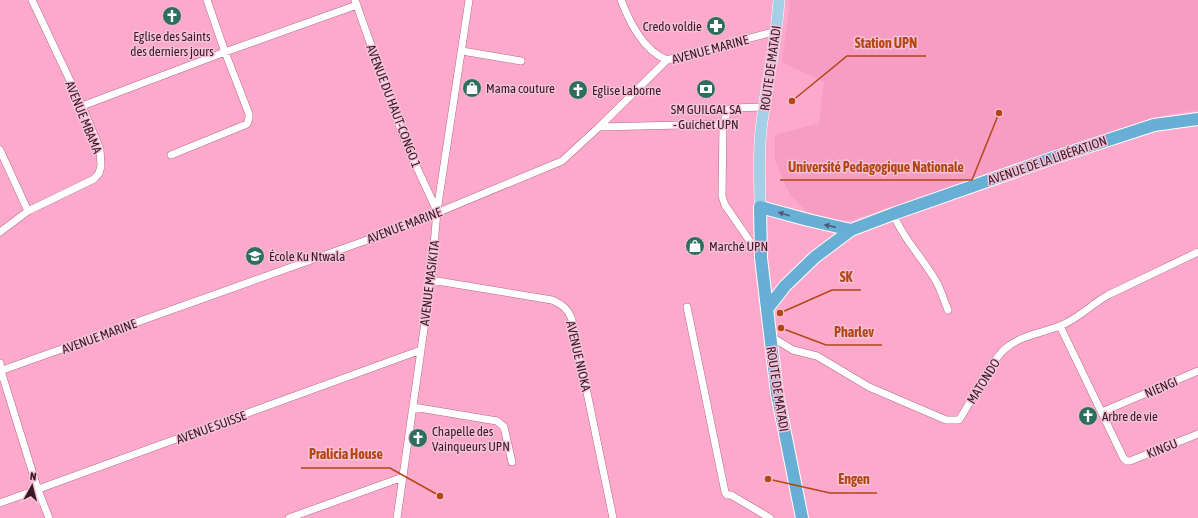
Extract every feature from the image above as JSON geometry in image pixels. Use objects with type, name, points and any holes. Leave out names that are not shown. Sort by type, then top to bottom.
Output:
[{"type":"highway","name":"AVENUE DE LA LIBÉRATION","points":[[767,310],[785,286],[815,257],[851,230],[1053,158],[1154,125],[1198,119]]},
{"type":"highway","points":[[760,207],[851,230]]},
{"type":"highway","name":"ROUTE DE MATADI","points":[[760,207],[761,258],[769,335],[777,393],[802,518]]},
{"type":"main road","name":"ROUTE DE MATADI","points":[[760,207],[759,161],[761,132],[776,31],[779,0]]},
{"type":"street","name":"AVENUE MBAMA","points":[[0,232],[28,211],[94,179],[99,173],[101,159],[100,149],[82,106],[32,0]]},
{"type":"street","points":[[171,155],[249,122],[249,114],[207,0]]},
{"type":"street","name":"AVENUE MASIKITA","points":[[397,518],[431,280],[437,212],[469,0]]},
{"type":"street","points":[[622,0],[628,19],[636,32],[660,57],[667,60]]},
{"type":"street","points":[[82,106],[356,2]]},
{"type":"street","name":"AVENUE DU HAUT-CONGO 1","points":[[356,2],[406,144],[437,212]]},
{"type":"street","name":"AVENUE MARINE","points":[[1,371],[391,232],[562,161],[667,60],[776,31]]},
{"type":"street","points":[[462,51],[521,61]]},
{"type":"street","points":[[761,258],[725,205],[722,196],[723,124],[728,110],[732,108],[764,108]]},
{"type":"street","points":[[599,127],[723,124]]},
{"type":"street","points":[[0,150],[28,211]]},
{"type":"street","points":[[893,214],[898,226],[911,247],[937,282],[948,310]]},
{"type":"street","name":"MATONDO","points":[[769,335],[793,350],[818,356],[869,388],[946,420],[959,420],[997,356],[1007,347],[1038,332],[1060,326],[1077,318],[1092,307],[1098,300],[1198,252]]},
{"type":"street","name":"AVENUE NIOKA","points":[[431,280],[552,300],[562,304],[568,311],[572,320],[613,518]]},
{"type":"street","points":[[687,307],[725,492],[727,495],[731,495],[770,518]]},
{"type":"street","points":[[1060,326],[1102,412]]},
{"type":"street","name":"AVENUE SUISSE","points":[[0,503],[421,350]]},
{"type":"street","points":[[0,363],[1,371],[38,490],[49,518]]},
{"type":"street","name":"NIENGI","points":[[1102,412],[1198,371]]},
{"type":"street","points":[[413,407],[497,421],[504,427],[512,462]]},
{"type":"street","name":"KINGU","points":[[1102,412],[1126,461],[1130,461],[1198,434]]},
{"type":"street","points":[[289,518],[403,477]]},
{"type":"shaded area","points":[[790,0],[1198,0],[1198,110],[1159,116],[852,220],[828,220],[806,211],[790,195],[775,160],[775,135],[819,123],[824,82],[782,62]]},
{"type":"place","name":"Eglise des Saints des derniers jours","points":[[172,16]]},
{"type":"place","name":"Credo voldie","points":[[716,26]]},
{"type":"place","name":"Mama couture","points":[[472,88]]},
{"type":"place","name":"SM GUILGAL SA - Guichet UPN","points":[[706,89]]},
{"type":"place","name":"Eglise Laborne","points":[[578,90]]},
{"type":"place","name":"Station UPN","points":[[792,101]]},
{"type":"place","name":"Université Pedagogique Nationale","points":[[999,113]]},
{"type":"place","name":"Marché UPN","points":[[695,246]]},
{"type":"place","name":"École Ku Ntwala","points":[[255,256]]},
{"type":"place","name":"SK","points":[[780,313]]},
{"type":"place","name":"Pharlev","points":[[781,328]]},
{"type":"place","name":"Arbre de vie","points":[[1088,416]]},
{"type":"place","name":"Chapelle des Vainqueurs UPN","points":[[418,438]]},
{"type":"place","name":"Engen","points":[[768,479]]},
{"type":"place","name":"Pralicia House","points":[[440,496]]}]
